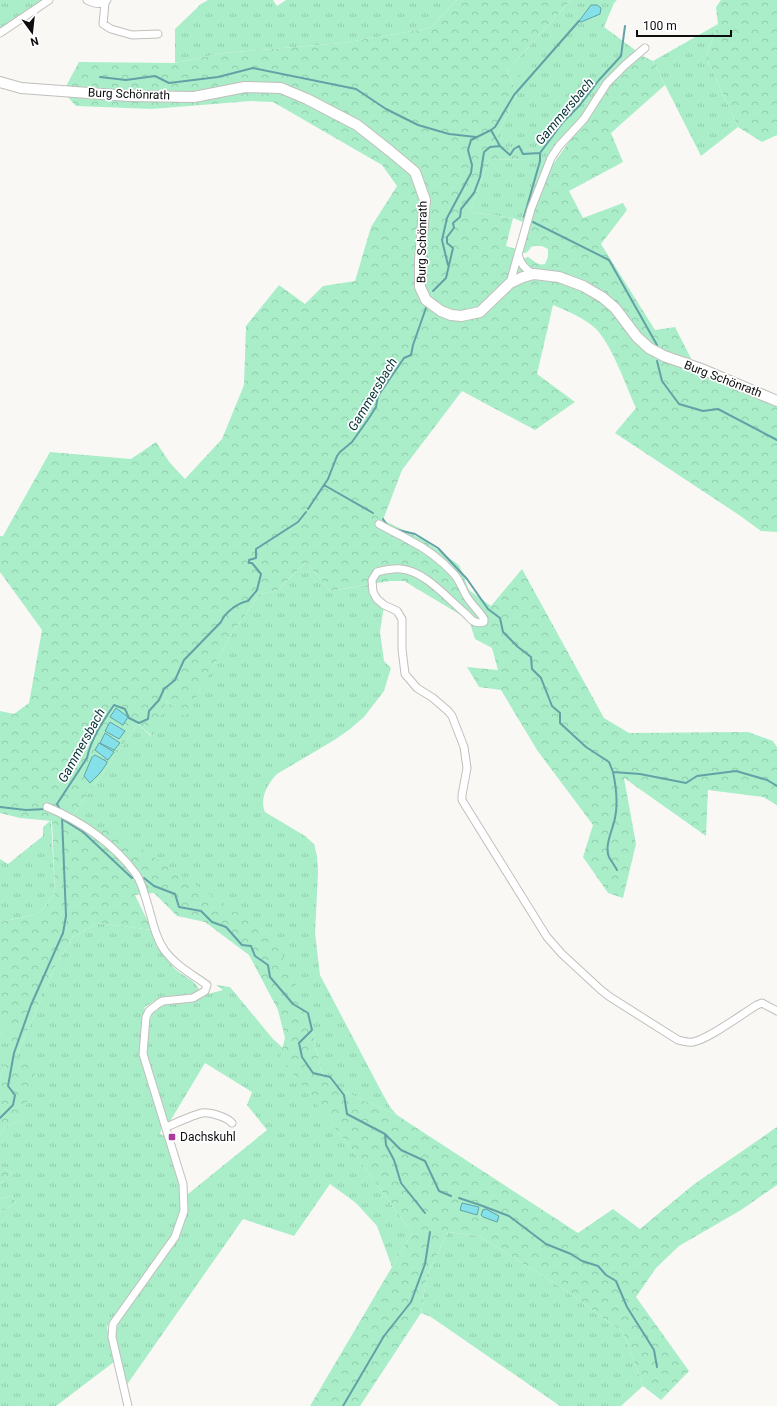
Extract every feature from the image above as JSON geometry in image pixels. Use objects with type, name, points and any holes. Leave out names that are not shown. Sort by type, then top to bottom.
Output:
[{"type":"street","points":[[0,33],[49,0]]},
{"type":"street","points":[[87,0],[98,4],[106,1],[103,24],[111,28],[132,35],[158,34]]},
{"type":"street","points":[[510,284],[531,209],[551,158],[559,146],[584,119],[607,83],[645,48]]},
{"type":"street","name":"Burg Schönrath","points":[[0,82],[21,88],[129,96],[194,96],[245,87],[281,88],[307,99],[357,125],[390,150],[415,172],[425,200],[420,260],[420,287],[426,300],[441,311],[461,316],[480,312],[510,284],[534,274],[559,277],[583,286],[602,297],[615,308],[637,337],[649,348],[664,356],[704,370],[777,400]]},
{"type":"street","points":[[518,254],[524,267],[534,274]]},
{"type":"street","points":[[379,524],[421,546],[455,574],[466,596],[484,619],[484,622],[479,623],[473,621],[440,591],[415,572],[391,568],[377,572],[372,580],[373,592],[377,599],[384,605],[397,611],[402,619],[402,649],[405,674],[417,688],[442,705],[452,716],[466,756],[467,768],[462,800],[547,937],[562,954],[601,990],[678,1040],[686,1042],[697,1041],[762,1003],[777,1011]]},
{"type":"street","points":[[47,807],[66,815],[100,838],[119,854],[136,875],[145,896],[155,930],[164,950],[179,966],[206,985],[205,991],[193,998],[163,1001],[159,1003],[149,1011],[146,1017],[143,1054],[183,1184],[184,1211],[174,1237],[113,1324],[112,1337],[128,1406]]},
{"type":"street","points":[[166,1127],[203,1113],[222,1116],[229,1119],[232,1123]]},
{"type":"green space","points":[[0,0],[43,0],[0,28]]},
{"type":"green space","points":[[208,0],[273,0],[277,6],[286,0],[457,0],[430,28],[342,43],[223,53],[175,63],[175,29],[201,4]]},
{"type":"green space","points":[[457,0],[571,0],[507,71],[517,94],[492,146],[533,150],[529,160],[489,159],[470,212],[513,218],[506,246],[516,249],[520,233],[522,233],[525,224],[522,224],[532,217],[552,166],[608,85],[638,54],[653,61],[665,85],[611,133],[623,162],[569,191],[583,218],[623,203],[627,210],[601,244],[655,330],[675,327],[698,372],[777,405],[777,532],[761,531],[615,433],[636,408],[612,353],[594,327],[579,317],[553,305],[537,374],[575,402],[535,430],[462,391],[402,470],[383,520],[424,540],[459,565],[469,590],[491,606],[522,569],[604,718],[629,733],[748,732],[773,741],[777,747],[777,805],[763,797],[708,790],[706,836],[624,778],[636,844],[623,898],[608,893],[583,857],[593,825],[537,750],[501,690],[479,687],[467,667],[498,670],[492,648],[475,639],[469,620],[404,581],[390,581],[330,591],[306,562],[278,590],[260,594],[231,635],[185,717],[167,701],[152,736],[138,724],[73,815],[81,821],[117,833],[268,933],[287,963],[311,1024],[321,1071],[340,1090],[397,1115],[578,1233],[613,1209],[640,1229],[693,1185],[777,1127],[777,1185],[741,1210],[679,1246],[656,1268],[636,1297],[689,1371],[661,1400],[643,1386],[623,1332],[559,1286],[479,1236],[448,1232],[427,1275],[421,1313],[360,1406],[310,1406],[412,1233],[352,1150],[280,1057],[285,1038],[278,1010],[249,955],[205,922],[177,916],[154,893],[135,895],[152,930],[98,923],[73,937],[56,965],[16,1057],[38,1063],[22,1120],[5,1127],[0,1135],[0,1079],[15,1027],[5,1027],[0,1034],[0,922],[39,914],[55,894],[52,821],[20,818],[0,813],[0,711],[14,714],[29,703],[42,630],[0,572],[0,536],[3,536],[50,452],[131,459],[156,442],[170,463],[185,479],[222,439],[244,385],[246,326],[279,285],[305,304],[323,286],[355,281],[371,227],[397,186],[382,165],[273,102],[251,101],[152,109],[76,106],[65,94],[65,88],[79,62],[175,63],[223,53],[342,43],[430,28]],"holes":[[[542,246],[548,249],[548,257],[545,264],[538,263],[528,257],[522,259],[522,253],[527,252],[531,247]]]},
{"type":"green space","points":[[571,0],[617,0],[614,3],[604,27],[635,50],[638,54],[608,85],[548,168],[532,217],[523,222],[513,218],[470,212],[489,159],[529,160],[533,150],[492,146],[517,94],[507,71]]},
{"type":"green space","points":[[721,0],[777,0],[777,135],[762,142],[738,127],[706,57],[718,24],[716,7]]},
{"type":"green space","points":[[718,24],[706,57],[738,127],[701,156],[653,61]]},
{"type":"green space","points":[[534,50],[540,54],[523,78],[516,74]]},
{"type":"green space","points":[[306,562],[330,591],[373,584],[384,606],[380,632],[384,661],[391,668],[384,691],[364,717],[336,739],[277,774],[270,782],[265,792],[263,807],[265,812],[305,836],[314,844],[317,856],[318,873],[315,933],[320,975],[380,1089],[390,1107],[397,1115],[340,1090],[321,1071],[311,1024],[268,933],[202,890],[73,815],[138,724],[151,736],[167,701],[185,716],[231,635],[260,594],[278,590]]},
{"type":"green space","points":[[51,820],[55,894],[39,914],[0,922],[0,859],[8,864],[43,836],[43,827]]},
{"type":"green space","points":[[98,923],[152,930],[170,963],[177,971],[192,981],[200,991],[192,994],[161,997],[145,1007],[139,1053],[162,1126],[160,1134],[165,1136],[180,1184],[181,1210],[172,1235],[107,1327],[114,1362],[56,1406],[0,1406],[0,1212],[16,1203],[12,1196],[0,1199],[0,1184],[12,1173],[0,1166],[0,1135],[5,1127],[22,1120],[16,1057],[56,965],[73,937]]},
{"type":"green space","points":[[216,985],[230,987],[273,1039],[283,1048],[281,1057],[352,1150],[412,1233],[392,1267],[377,1226],[356,1203],[330,1184],[294,1236],[243,1219],[126,1386],[115,1335],[118,1324],[178,1238],[187,1212],[188,1194],[267,1130],[247,1105],[252,1092],[205,1063],[169,1123],[165,1114],[147,1053],[149,1023],[153,1012],[164,1005],[194,1002],[208,994],[223,990]]},
{"type":"green space","points":[[5,1027],[16,1027],[0,1079],[0,1034]]},
{"type":"green space","points":[[0,1166],[12,1173],[0,1184]]},
{"type":"green space","points":[[12,1196],[16,1203],[0,1212],[0,1199]]},
{"type":"green space","points":[[448,1232],[479,1236],[559,1286],[623,1332],[643,1386],[621,1406],[560,1406],[431,1317],[421,1313],[427,1275]]},
{"type":"water","points":[[591,5],[597,5],[601,8],[600,14],[581,22],[579,21]]},
{"type":"water","points":[[116,708],[128,717],[123,725],[110,717]]},
{"type":"water","points":[[110,722],[125,731],[119,739],[105,731]]},
{"type":"water","points":[[105,733],[120,743],[114,750],[100,743]]},
{"type":"water","points":[[99,743],[114,752],[108,760],[95,750]]},
{"type":"water","points":[[95,755],[107,763],[90,783],[84,776],[92,757]]},
{"type":"water","points":[[462,1203],[479,1207],[477,1215],[460,1210]]},
{"type":"water","points":[[486,1209],[499,1216],[497,1222],[481,1215],[483,1210]]},
{"type":"waterway","points":[[491,130],[495,127],[514,95],[579,21]]},
{"type":"waterway","name":"Gammersbach","points":[[433,291],[446,278],[453,248],[447,243],[447,237],[454,228],[453,223],[460,217],[461,209],[474,193],[480,177],[484,152],[490,147],[500,146],[510,155],[514,149],[519,146],[523,154],[540,153],[563,122],[580,105],[599,80],[621,56],[625,26]]},
{"type":"waterway","points":[[100,77],[126,80],[155,76],[169,83],[218,77],[253,68],[356,89],[386,109],[418,125],[449,134],[476,137]]},
{"type":"waterway","points":[[448,265],[442,240],[447,218],[471,173],[472,165],[468,150],[471,140],[491,130],[500,146]]},
{"type":"waterway","points":[[524,217],[540,161],[540,153]]},
{"type":"waterway","points":[[533,222],[609,260],[657,345]]},
{"type":"waterway","name":"Gammersbach","points":[[308,509],[328,479],[337,456],[352,442],[369,418],[376,407],[378,396],[404,358],[411,355],[427,305]]},
{"type":"waterway","points":[[657,361],[662,381],[679,404],[703,411],[718,409],[777,440]]},
{"type":"waterway","points":[[324,485],[373,513]]},
{"type":"waterway","name":"Gammersbach","points":[[61,811],[57,804],[87,758],[94,737],[114,705],[125,709],[129,718],[139,723],[148,719],[149,711],[159,700],[164,689],[175,680],[184,660],[221,622],[229,611],[248,601],[257,590],[261,574],[252,563],[249,563],[249,560],[256,558],[256,549],[298,522],[306,512]]},
{"type":"waterway","points":[[383,519],[387,525]]},
{"type":"waterway","points":[[394,529],[415,534],[438,548],[467,579],[488,609],[500,618],[503,632],[531,657],[532,669],[541,678],[552,706],[560,713],[560,723],[586,747],[609,762],[613,772],[640,774],[686,783],[697,776],[736,771],[767,780],[777,786]]},
{"type":"waterway","points":[[613,772],[616,789],[616,807],[615,818],[608,843],[608,853],[617,870]]},
{"type":"waterway","points":[[0,807],[26,810],[46,809]]},
{"type":"waterway","name":"Gammersbach","points":[[0,1118],[13,1105],[15,1095],[8,1086],[14,1053],[31,1005],[63,933],[66,916],[62,817]]},
{"type":"waterway","points":[[62,819],[83,832],[132,878]]},
{"type":"waterway","points":[[144,878],[154,886],[175,894],[179,907],[201,911],[212,922],[226,927],[242,945],[251,946],[255,956],[268,965],[270,977],[293,1004],[308,1013],[312,1030],[299,1043],[302,1057],[313,1073],[330,1077],[344,1095],[347,1114],[385,1134],[386,1145],[394,1160],[401,1183],[425,1213]]},
{"type":"waterway","points":[[385,1134],[401,1150],[425,1161],[439,1191],[451,1196]]},
{"type":"waterway","points":[[459,1198],[509,1216],[546,1244],[571,1254],[582,1261],[598,1266],[606,1275],[616,1281],[627,1307],[654,1350],[657,1367]]},
{"type":"waterway","points":[[343,1406],[384,1336],[411,1302],[425,1264],[430,1232]]},
{"type":"place","name":"Dachskuhl","points":[[172,1137]]}]
